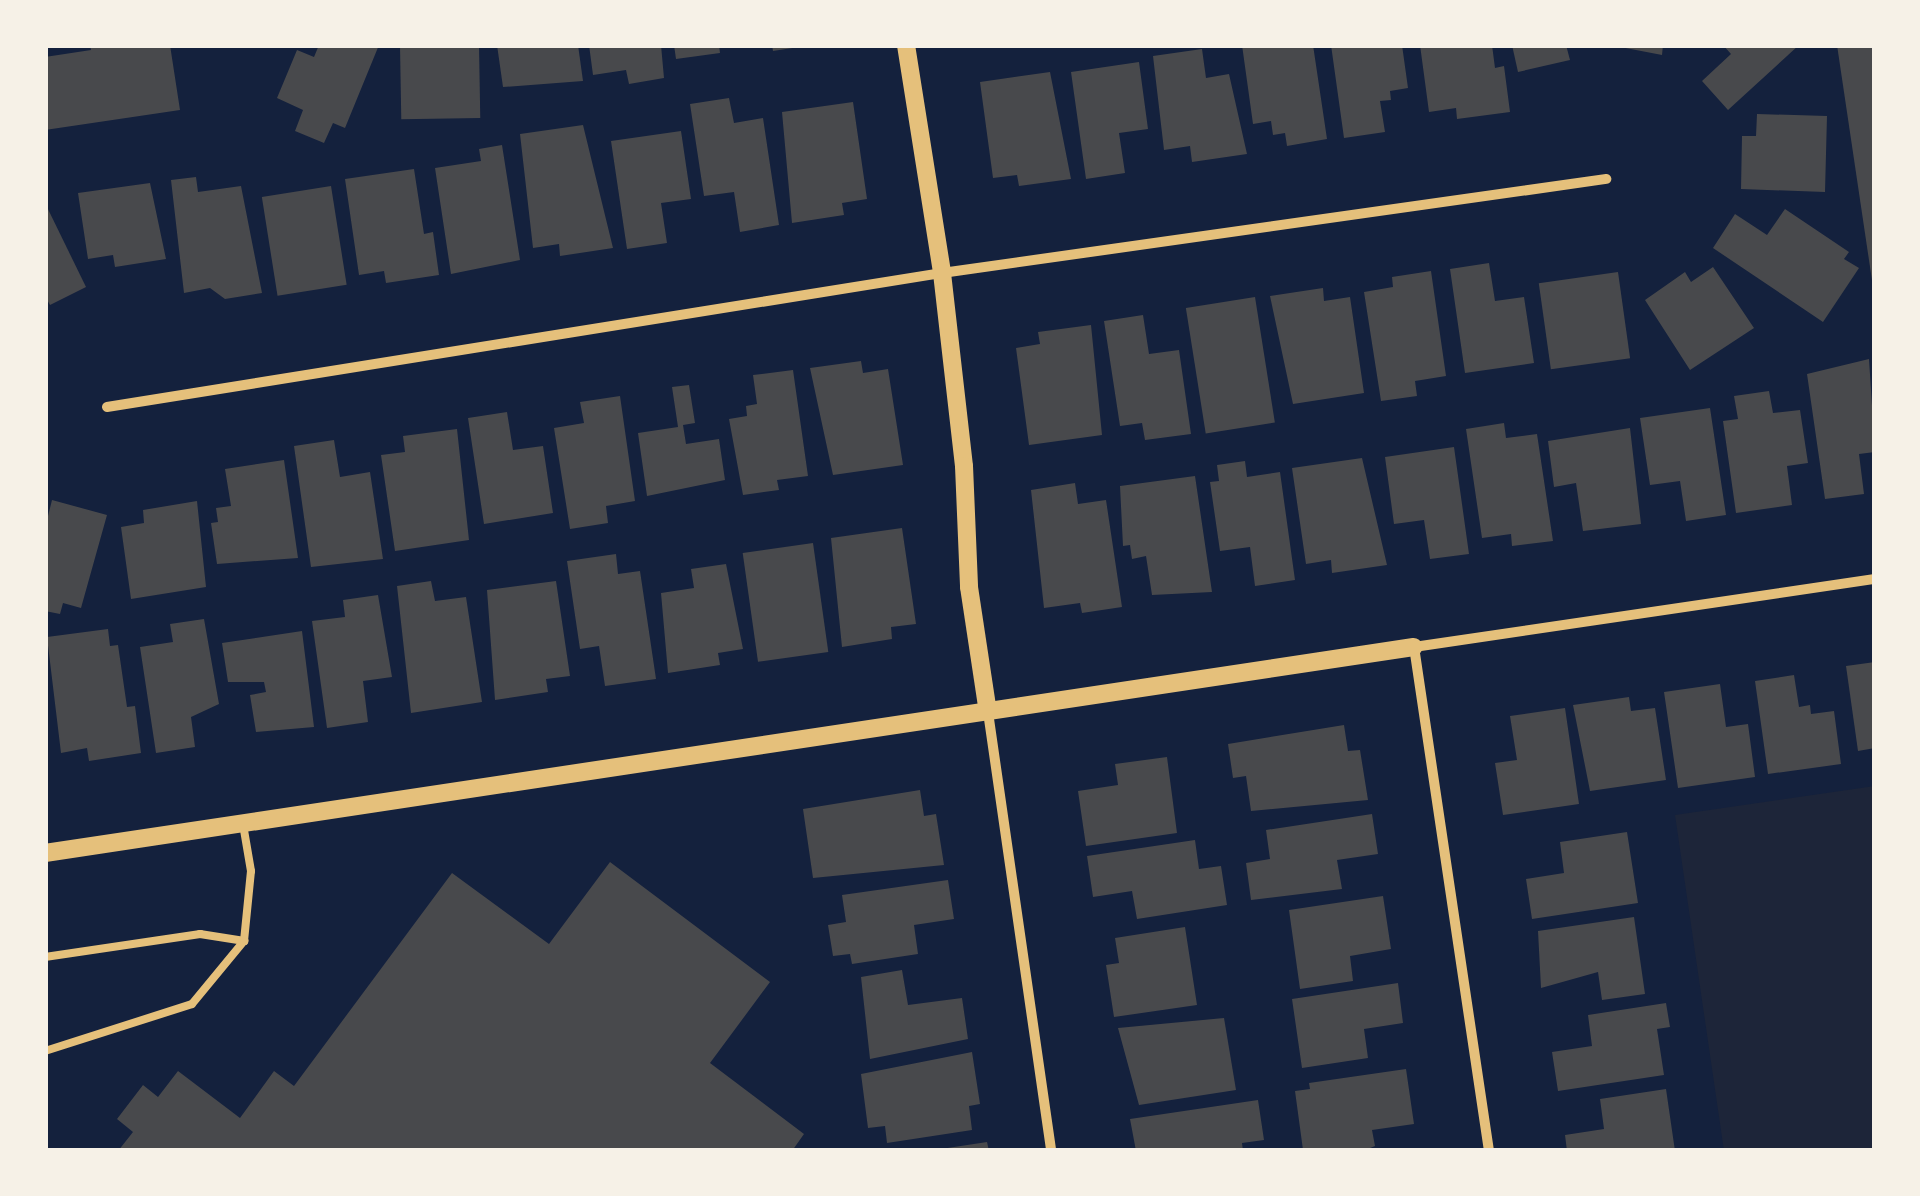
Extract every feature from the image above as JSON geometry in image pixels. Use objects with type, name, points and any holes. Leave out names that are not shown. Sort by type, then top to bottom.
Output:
[{"type":"street","points":[[906,45],[942,274],[964,466],[969,588],[1051,1151]]},
{"type":"street","points":[[107,407],[942,274],[1606,179]]},
{"type":"street","points":[[45,853],[1875,580]]},
{"type":"street","points":[[1414,647],[1490,1151]]},
{"type":"lane","points":[[45,1051],[192,1004],[244,941],[251,871],[243,824]]},
{"type":"lane","points":[[45,957],[200,934],[244,941]]},
{"type":"shaded area","points":[[1875,786],[1875,1151],[1724,1151],[1675,815]]},
{"type":"building","points":[[90,45],[170,45],[180,110],[45,130],[45,57],[91,50]]},
{"type":"building","points":[[319,45],[379,45],[345,128],[333,123],[324,143],[295,131],[303,110],[277,98],[297,50],[314,57]]},
{"type":"building","points":[[479,45],[480,118],[401,119],[400,46]]},
{"type":"building","points":[[497,45],[578,45],[583,81],[503,87]]},
{"type":"building","points":[[589,45],[661,45],[664,78],[629,84],[626,70],[593,75]]},
{"type":"building","points":[[674,45],[719,45],[720,53],[676,59]]},
{"type":"building","points":[[772,45],[799,45],[799,47],[773,51]]},
{"type":"building","points":[[1242,45],[1313,45],[1327,139],[1287,146],[1285,133],[1273,135],[1271,121],[1253,124]]},
{"type":"building","points":[[1331,45],[1402,45],[1408,88],[1390,91],[1391,100],[1380,101],[1385,132],[1344,138]]},
{"type":"building","points":[[1420,45],[1492,45],[1495,68],[1504,66],[1510,112],[1457,119],[1456,108],[1429,112]]},
{"type":"building","points":[[1512,45],[1566,45],[1570,60],[1518,72]]},
{"type":"building","points":[[1610,45],[1663,45],[1662,55]]},
{"type":"building","points":[[1723,45],[1799,45],[1728,110],[1702,81],[1731,54]]},
{"type":"building","points":[[1837,45],[1875,45],[1875,287],[1873,287]]},
{"type":"building","points":[[1202,49],[1206,78],[1229,74],[1247,154],[1192,162],[1190,146],[1164,150],[1153,56]]},
{"type":"building","points":[[1139,62],[1148,129],[1119,133],[1125,173],[1086,179],[1071,72]]},
{"type":"building","points":[[1050,72],[1071,179],[1019,186],[1017,175],[993,178],[980,82]]},
{"type":"building","points":[[729,98],[734,123],[763,118],[779,225],[740,232],[734,192],[704,196],[690,104]]},
{"type":"building","points":[[853,102],[867,199],[842,203],[844,215],[792,223],[782,112]]},
{"type":"building","points":[[1757,114],[1827,116],[1825,192],[1741,189],[1742,136],[1756,136]]},
{"type":"building","points":[[583,125],[613,248],[560,256],[559,244],[533,248],[520,134]]},
{"type":"building","points":[[681,131],[691,199],[661,203],[667,243],[627,249],[611,141]]},
{"type":"building","points":[[502,145],[520,260],[451,274],[435,168],[481,161],[479,149]]},
{"type":"building","points":[[414,169],[424,234],[433,232],[439,275],[386,283],[384,271],[359,275],[345,179]]},
{"type":"building","points":[[196,177],[198,192],[241,186],[262,293],[225,299],[210,288],[184,293],[171,180]]},
{"type":"building","points":[[150,183],[166,259],[115,267],[113,255],[88,259],[78,193]]},
{"type":"building","points":[[331,186],[347,285],[278,296],[262,197]]},
{"type":"building","points":[[45,203],[86,287],[50,305],[45,296]]},
{"type":"building","points":[[1785,209],[1849,252],[1844,259],[1859,268],[1823,322],[1713,248],[1735,214],[1767,235]]},
{"type":"building","points":[[1489,263],[1495,301],[1524,297],[1534,363],[1465,373],[1450,269]]},
{"type":"building","points":[[1713,267],[1754,328],[1690,370],[1645,300],[1685,272],[1691,282]]},
{"type":"building","points":[[1431,271],[1446,376],[1415,381],[1417,396],[1381,401],[1364,292],[1393,287],[1392,277]]},
{"type":"building","points":[[1618,272],[1630,358],[1551,369],[1539,283]]},
{"type":"building","points":[[1323,288],[1324,301],[1350,297],[1364,393],[1293,404],[1270,296]]},
{"type":"building","points":[[1255,297],[1275,422],[1206,433],[1186,308]]},
{"type":"building","points":[[1143,315],[1149,354],[1179,350],[1191,434],[1145,440],[1142,423],[1120,426],[1104,321]]},
{"type":"building","points":[[1091,325],[1102,435],[1029,445],[1016,348],[1040,344],[1038,332]]},
{"type":"building","points":[[1869,359],[1875,452],[1859,454],[1864,494],[1825,499],[1807,374]]},
{"type":"building","points":[[861,361],[863,373],[888,369],[903,465],[833,475],[810,368]]},
{"type":"building","points":[[793,370],[808,476],[777,480],[779,490],[743,495],[729,419],[747,416],[746,406],[757,404],[753,375]]},
{"type":"building","points":[[689,385],[695,423],[683,425],[686,444],[719,439],[725,480],[647,496],[638,433],[678,427],[672,387]]},
{"type":"building","points":[[1769,391],[1773,413],[1800,410],[1808,463],[1787,466],[1792,505],[1736,513],[1723,421],[1738,419],[1734,396]]},
{"type":"building","points":[[620,396],[635,501],[606,506],[608,523],[570,529],[554,428],[584,423],[580,402]]},
{"type":"building","points":[[1710,408],[1726,515],[1686,521],[1680,481],[1650,485],[1640,418]]},
{"type":"building","points":[[507,412],[513,450],[543,446],[553,513],[484,524],[468,418]]},
{"type":"building","points":[[1504,423],[1506,438],[1537,434],[1553,541],[1512,546],[1511,534],[1482,538],[1466,429]]},
{"type":"building","points":[[1630,428],[1641,524],[1583,531],[1576,483],[1554,487],[1548,441]]},
{"type":"building","points":[[457,429],[469,540],[395,551],[381,455],[405,452],[403,436]]},
{"type":"building","points":[[334,440],[340,477],[370,472],[383,559],[311,567],[294,446]]},
{"type":"building","points":[[1454,447],[1469,554],[1430,559],[1424,520],[1394,524],[1385,457]]},
{"type":"building","points":[[1362,458],[1387,565],[1332,573],[1331,560],[1306,564],[1292,468]]},
{"type":"building","points":[[284,460],[298,558],[217,564],[211,523],[218,522],[216,508],[231,506],[225,469]]},
{"type":"building","points":[[1245,461],[1247,477],[1280,472],[1295,580],[1255,586],[1250,547],[1220,551],[1210,482],[1219,481],[1217,465]]},
{"type":"building","points":[[1195,476],[1212,592],[1152,595],[1146,556],[1132,559],[1130,545],[1123,546],[1120,486]]},
{"type":"building","points":[[1075,483],[1078,504],[1106,500],[1122,607],[1082,613],[1080,603],[1044,608],[1031,490]]},
{"type":"building","points":[[52,500],[107,515],[81,608],[63,603],[60,614],[45,611],[45,528]]},
{"type":"building","points":[[197,501],[206,587],[131,599],[121,527],[144,523],[143,510]]},
{"type":"building","points":[[902,528],[916,624],[891,627],[892,639],[842,647],[831,538]]},
{"type":"building","points":[[813,543],[828,652],[758,662],[743,553]]},
{"type":"building","points":[[616,554],[618,574],[640,571],[656,679],[605,686],[599,646],[580,649],[567,561]]},
{"type":"building","points":[[726,564],[743,649],[718,653],[720,665],[668,673],[661,593],[694,588],[691,569]]},
{"type":"building","points":[[431,581],[435,601],[466,597],[482,702],[411,713],[397,586]]},
{"type":"building","points":[[556,581],[570,676],[546,679],[548,692],[495,700],[487,590]]},
{"type":"building","points":[[378,595],[392,677],[363,681],[368,722],[327,728],[312,621],[345,617],[343,600]]},
{"type":"building","points":[[204,619],[219,704],[191,717],[195,747],[156,753],[140,647],[173,642],[170,624]]},
{"type":"building","points":[[108,629],[110,646],[118,645],[127,707],[135,706],[141,753],[89,761],[87,748],[61,753],[47,637]]},
{"type":"building","points":[[302,631],[314,727],[256,732],[250,695],[266,692],[264,682],[228,682],[222,643]]},
{"type":"building","points":[[1875,662],[1875,748],[1858,751],[1846,666]]},
{"type":"building","points":[[1794,675],[1799,707],[1810,705],[1811,714],[1834,711],[1841,764],[1768,774],[1755,681]]},
{"type":"building","points":[[1720,684],[1726,727],[1748,724],[1755,777],[1678,788],[1664,692]]},
{"type":"building","points":[[1629,697],[1631,711],[1655,708],[1666,780],[1590,791],[1573,705]]},
{"type":"building","points":[[1565,708],[1579,804],[1503,815],[1495,763],[1517,760],[1510,716]]},
{"type":"building","points":[[1344,725],[1348,751],[1360,750],[1368,800],[1251,811],[1246,776],[1233,778],[1228,744]]},
{"type":"building","points":[[1167,757],[1177,833],[1086,846],[1078,791],[1118,785],[1115,764]]},
{"type":"building","points":[[920,790],[924,816],[936,814],[944,865],[813,878],[803,809]]},
{"type":"building","points":[[1372,814],[1378,854],[1337,860],[1342,889],[1251,900],[1246,863],[1270,859],[1266,830]]},
{"type":"building","points":[[1627,832],[1638,903],[1532,919],[1526,879],[1564,873],[1560,842]]},
{"type":"building","points":[[1195,840],[1199,869],[1221,866],[1227,905],[1137,919],[1132,891],[1093,897],[1087,856]]},
{"type":"building","points":[[610,862],[770,982],[710,1063],[804,1134],[792,1151],[118,1151],[133,1132],[117,1119],[143,1085],[158,1097],[178,1071],[240,1118],[274,1071],[294,1086],[452,873],[549,944]]},
{"type":"building","points":[[948,880],[954,919],[914,925],[918,954],[852,964],[850,954],[833,956],[828,925],[846,922],[842,895]]},
{"type":"building","points":[[1383,896],[1391,949],[1350,956],[1353,981],[1300,989],[1289,910]]},
{"type":"building","points":[[1634,917],[1645,994],[1602,1000],[1598,972],[1541,988],[1538,931]]},
{"type":"building","points":[[1185,927],[1197,1005],[1114,1017],[1106,965],[1119,963],[1115,938]]},
{"type":"building","points":[[902,970],[908,1005],[962,998],[968,1039],[870,1059],[861,977]]},
{"type":"building","points":[[1398,983],[1403,1023],[1364,1029],[1368,1058],[1302,1068],[1292,999]]},
{"type":"building","points":[[1666,1003],[1670,1027],[1657,1029],[1664,1075],[1558,1091],[1552,1052],[1592,1046],[1588,1015]]},
{"type":"building","points":[[1224,1018],[1236,1090],[1139,1105],[1118,1028]]},
{"type":"building","points":[[972,1052],[980,1104],[969,1106],[972,1130],[887,1143],[885,1126],[868,1128],[861,1074]]},
{"type":"building","points":[[1406,1069],[1414,1124],[1372,1130],[1375,1146],[1363,1151],[1303,1150],[1295,1091],[1310,1089],[1309,1083]]},
{"type":"building","points":[[1666,1089],[1675,1151],[1567,1151],[1565,1135],[1604,1129],[1600,1099]]},
{"type":"building","points":[[1258,1100],[1264,1140],[1242,1143],[1243,1151],[1136,1151],[1130,1119]]},
{"type":"building","points":[[987,1142],[989,1151],[941,1151],[941,1149]]}]
